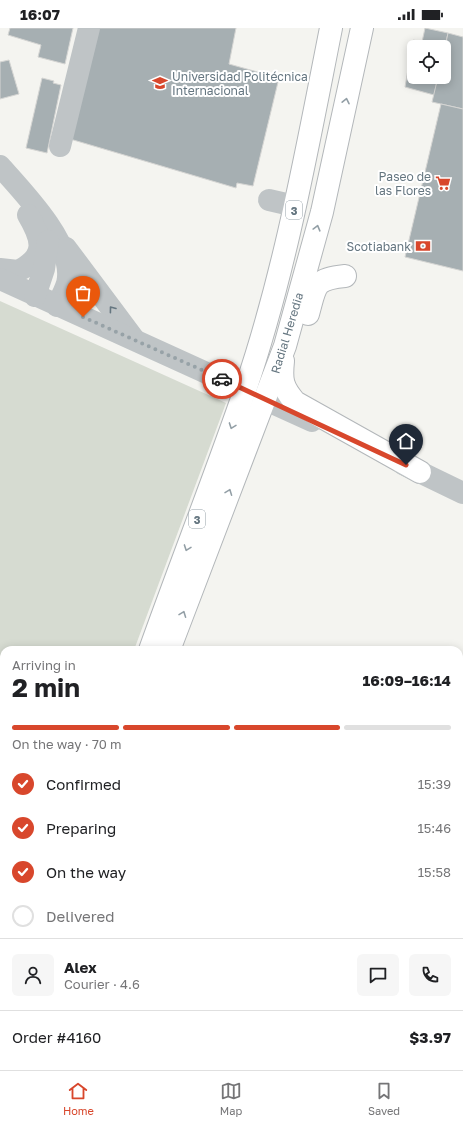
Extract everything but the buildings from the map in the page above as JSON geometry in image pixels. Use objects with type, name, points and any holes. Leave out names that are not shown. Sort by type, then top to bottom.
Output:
[{"type":"main road","name":"Radial Heredia","points":[[151,646],[245,389],[261,338],[295,206],[331,28]]},
{"type":"main road","points":[[314,110],[340,28]]},
{"type":"main road","points":[[265,398],[259,390],[258,383],[301,264],[345,28]]},
{"type":"main road","name":"Radial Heredia","points":[[171,646],[285,346],[301,264],[322,212],[362,28]]},
{"type":"main road","points":[[301,264],[345,276],[327,278],[320,283],[315,290],[306,320],[300,330],[285,346],[282,381],[286,392],[295,402],[420,472]]},
{"type":"street","points":[[60,146],[89,28]]},
{"type":"street","points":[[0,167],[28,199],[135,340]]},
{"type":"street","points":[[0,167],[38,232],[41,241],[35,258],[24,268],[18,271],[0,269]]},
{"type":"street","points":[[28,199],[47,236],[48,244],[44,269],[36,296]]},
{"type":"street","points":[[269,200],[295,206]]},
{"type":"street","points":[[57,306],[68,279],[68,268],[58,238]]},
{"type":"street","points":[[0,280],[265,398],[463,493]]},
{"type":"shaded area","points":[[0,301],[226,403],[135,646],[0,646]]},
{"type":"way so far","points":[[83,317],[222,379]]},
{"type":"place","name":"Universidad Politécnica Internacional","points":[[160,83]]},
{"type":"place","name":"Paseo de las Flores","points":[[443,183]]},
{"type":"place","name":"Scotiabank","points":[[423,246]]},
{"type":"route","points":[[222,379],[406,465]]}]
